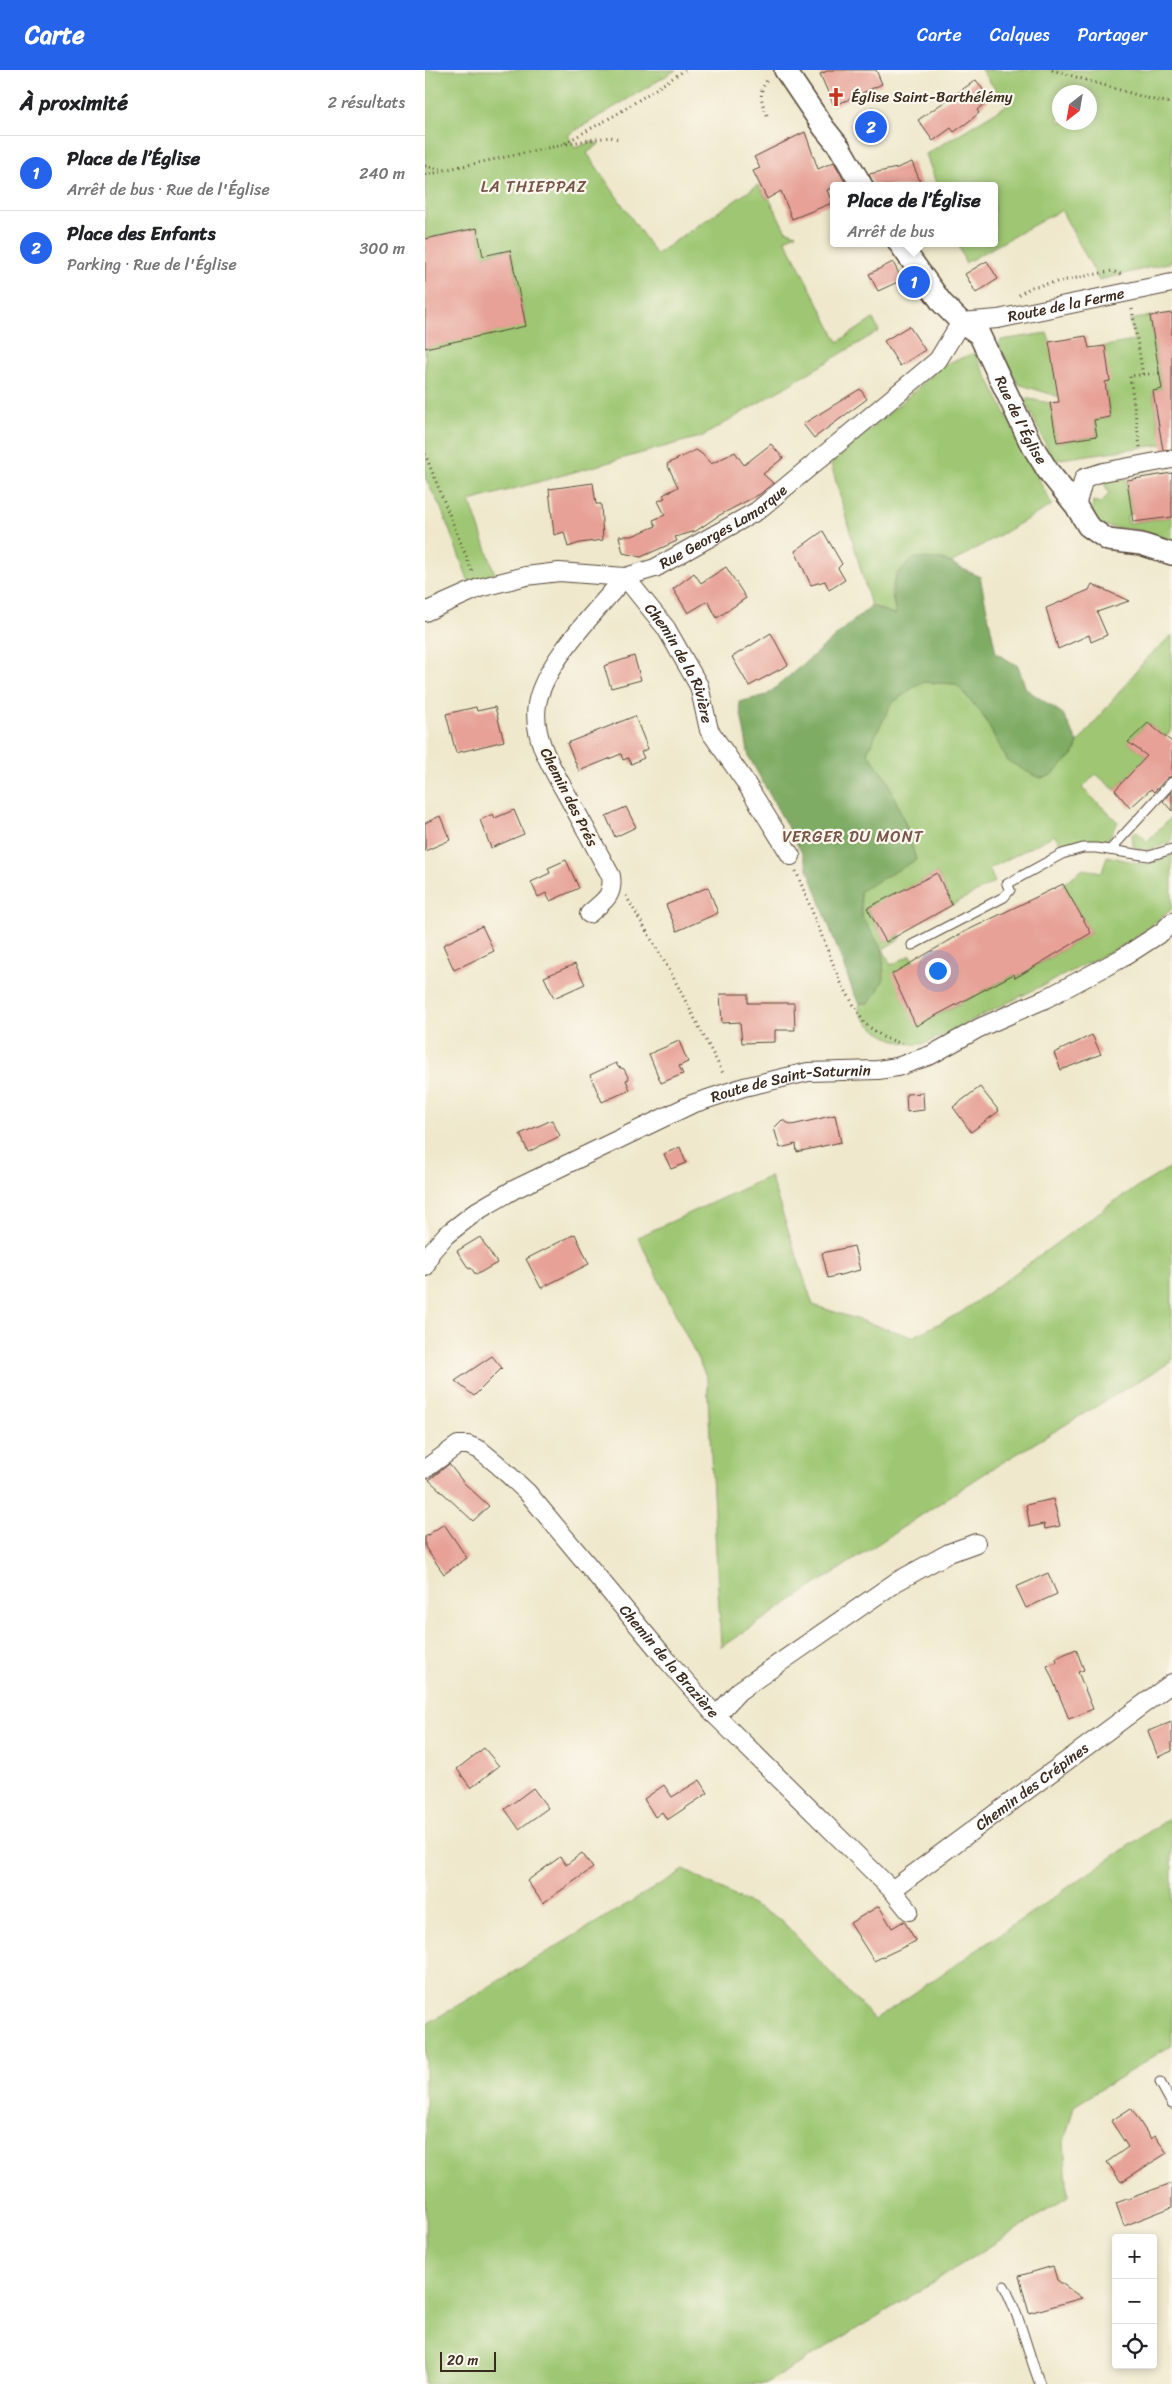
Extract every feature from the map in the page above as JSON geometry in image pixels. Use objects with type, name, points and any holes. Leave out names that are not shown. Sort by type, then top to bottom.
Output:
[{"type":"street","points":[[777,73],[840,148],[860,182]]},
{"type":"street","name":"Rue de l'Église","points":[[902,247],[942,303],[961,322],[979,334],[1030,442],[1048,471],[1076,506],[1088,526],[1108,540],[1141,544],[1172,554]]},
{"type":"street","name":"Route de la Ferme","points":[[961,322],[998,319],[1172,283]]},
{"type":"street","name":"Rue Georges Lamarque","points":[[425,612],[479,588],[526,576],[559,572],[625,576],[655,568],[757,511],[938,360],[961,322]]},
{"type":"street","points":[[1076,506],[1084,478],[1172,460]]},
{"type":"street","name":"Chemin de la Rivière","points":[[625,576],[666,628],[699,686],[709,730],[744,780],[791,856]]},
{"type":"street","name":"Chemin des Prés","points":[[613,888],[611,876],[544,750],[537,726],[537,703],[544,683],[558,658],[625,576]]},
{"type":"street","points":[[589,914],[608,897],[613,888]]},
{"type":"street","name":"Route de Saint-Saturnin","points":[[425,1267],[431,1252],[446,1235],[477,1211],[692,1104],[731,1091],[808,1072],[878,1070],[897,1067],[931,1055],[979,1028],[1045,999],[1122,958],[1162,932],[1172,922]]},
{"type":"street","name":"Chemin de la Brazière","points":[[425,1468],[458,1445],[468,1445],[480,1450],[497,1464],[527,1492],[716,1716],[892,1890],[909,1911]]},
{"type":"street","points":[[716,1716],[747,1685],[896,1582],[949,1553],[976,1543]]},
{"type":"street","name":"Chemin des Crépines","points":[[892,1890],[1172,1683]]},
{"type":"lane","points":[[1110,850],[1172,782]]},
{"type":"lane","points":[[912,945],[1005,897],[1010,890],[1007,884],[1063,854],[1083,848],[1149,856],[1172,849]]},
{"type":"lane","points":[[1159,2082],[1172,2104]]},
{"type":"lane","points":[[1004,2286],[1024,2331],[1040,2384]]},
{"type":"path","points":[[559,145],[617,114],[685,70]]},
{"type":"path","points":[[1052,70],[1154,100],[1172,103]]},
{"type":"path","points":[[767,115],[762,104],[761,91],[777,73]]},
{"type":"path","points":[[425,175],[559,145],[609,137],[619,139]]},
{"type":"path","points":[[425,166],[444,170]]},
{"type":"path","points":[[1015,298],[1031,287],[1112,271],[1127,276],[1143,375]]},
{"type":"path","points":[[1139,447],[1130,376],[1159,373]]},
{"type":"path","points":[[425,454],[479,588]]},
{"type":"path","points":[[791,856],[840,981],[864,1022],[883,1037],[931,1055]]},
{"type":"path","points":[[613,888],[627,896],[671,972],[731,1091]]},
{"type":"green space","points":[[425,70],[676,70],[568,135],[575,148],[592,142],[599,144],[587,153],[656,254],[758,185],[767,199],[769,198],[785,230],[796,234],[785,239],[838,342],[873,319],[879,331],[703,436],[470,501],[495,574],[469,582],[441,508],[425,478],[425,348],[526,325],[510,250],[477,257],[481,245],[477,228],[425,239]]},
{"type":"green space","points":[[981,70],[1172,70],[1172,262],[1099,280],[1061,210],[998,245],[998,182],[936,182],[926,154],[1007,105]]},
{"type":"green space","points":[[959,247],[994,247],[965,263]]},
{"type":"green space","points":[[1150,316],[1162,389],[1153,391],[1159,429],[1160,433],[1172,443],[1053,460],[1024,398],[1050,403],[1057,442],[1097,436],[1094,420],[1110,417],[1105,382],[1105,346],[1134,341],[1130,320]]},
{"type":"green space","points":[[1047,333],[1060,397],[1018,384],[999,345],[1001,340]]},
{"type":"green space","points":[[975,353],[1052,505],[951,563],[942,559],[897,573],[891,591],[896,615],[871,606],[831,464],[945,364]]},
{"type":"green space","points":[[1111,479],[1127,480],[1132,514],[1127,515],[1128,523],[1172,517],[1172,541],[1142,531],[1113,528],[1099,523],[1092,511],[1093,501],[1101,503],[1109,494],[1104,483]]},
{"type":"green space","points":[[914,558],[942,559],[980,577],[996,653],[1018,666],[1026,689],[1063,714],[1078,743],[1073,755],[1050,776],[1041,778],[1008,761],[982,714],[956,684],[921,682],[892,703],[867,752],[887,779],[906,826],[916,860],[860,891],[862,917],[883,951],[884,979],[869,1003],[860,1003],[854,994],[803,855],[749,757],[739,702],[767,695],[871,606],[896,615],[893,596],[894,583],[900,572]]},
{"type":"green space","points":[[1172,635],[1172,729],[1165,737],[1148,723],[1128,742],[1147,756],[1115,790],[1096,774],[1082,788],[1118,822],[1107,840],[1085,840],[1061,844],[1054,835],[989,869],[995,882],[952,905],[937,873],[867,909],[886,942],[900,934],[901,938],[883,949],[891,965],[911,955],[914,961],[916,1026],[1014,975],[1016,978],[1091,933],[1063,884],[1083,869],[1102,872],[1107,856],[1146,865],[1172,855],[1172,909],[1128,943],[927,1043],[918,1044],[898,1041],[871,1026],[859,1011],[860,1003],[869,1003],[883,951],[862,917],[860,890],[916,860],[906,826],[887,779],[867,752],[892,703],[921,682],[956,684],[982,714],[1008,761],[1041,778],[1073,755],[1078,743],[1146,659]]},
{"type":"green space","points":[[1172,816],[1172,841],[1147,850],[1137,849],[1133,846],[1132,835],[1136,831],[1147,841]]},
{"type":"green space","points":[[1172,1166],[1172,1361],[990,1470],[721,1647],[707,1378],[638,1237],[770,1176],[813,1305],[912,1337],[960,1313],[1112,1203]]},
{"type":"green space","points":[[1172,1816],[1172,2045],[1074,2106],[1064,2142],[1068,2197],[916,2293],[765,2384],[425,2384],[425,2025],[684,1870],[781,1920],[875,2020]]},
{"type":"building","name":"Église Saint-Barthélémy","points":[[830,70],[876,70],[882,84],[834,106],[820,74]]},
{"type":"building","points":[[976,80],[990,99],[977,110],[979,113],[968,122],[954,132],[951,128],[933,141],[918,120]]},
{"type":"building","points":[[805,132],[818,169],[834,162],[845,182],[830,182],[830,189],[827,190],[830,204],[792,219],[781,191],[767,199],[753,171],[760,168],[754,157]]},
{"type":"building","points":[[912,162],[920,182],[872,182],[869,174],[897,168]]},
{"type":"building","points":[[477,228],[483,256],[510,250],[526,326],[425,348],[425,239]]},
{"type":"building","points":[[987,261],[998,279],[976,293],[965,274]]},
{"type":"building","points":[[893,262],[902,280],[878,291],[869,274]]},
{"type":"building","points":[[1172,313],[1172,449],[1163,450],[1153,391],[1162,389],[1150,316]]},
{"type":"building","points":[[909,326],[925,350],[900,366],[884,341]]},
{"type":"building","points":[[1086,336],[1089,348],[1105,346],[1110,381],[1105,382],[1110,417],[1094,420],[1097,436],[1057,442],[1050,403],[1059,402],[1049,342]]},
{"type":"building","points":[[860,389],[867,399],[814,438],[803,424]]},
{"type":"building","points":[[771,444],[783,458],[763,474],[773,483],[760,494],[718,516],[696,531],[675,537],[677,541],[641,557],[623,553],[619,536],[632,536],[656,526],[653,520],[665,515],[658,501],[665,498],[663,495],[678,487],[667,464],[696,450],[711,464],[735,452],[744,465]]},
{"type":"building","points":[[1172,473],[1172,517],[1133,522],[1127,480]]},
{"type":"building","points":[[593,483],[596,504],[601,504],[603,540],[580,543],[568,547],[564,532],[554,535],[549,489]]},
{"type":"building","points":[[823,531],[842,564],[838,568],[845,580],[829,590],[825,581],[811,585],[795,551]]},
{"type":"building","points":[[726,567],[746,598],[717,618],[708,601],[688,613],[673,589],[694,573],[701,583]]},
{"type":"building","points":[[1092,584],[1129,601],[1097,612],[1107,635],[1091,642],[1089,635],[1058,649],[1046,608],[1089,590]]},
{"type":"building","points":[[771,633],[788,665],[749,686],[732,657]]},
{"type":"building","points":[[634,656],[641,680],[611,688],[604,666]]},
{"type":"building","points":[[476,707],[477,711],[495,707],[504,741],[456,753],[446,714]]},
{"type":"building","points":[[635,716],[648,749],[641,752],[644,758],[631,764],[628,758],[623,760],[621,754],[579,771],[567,743]]},
{"type":"building","points":[[1148,723],[1172,742],[1172,776],[1167,778],[1154,792],[1151,789],[1130,808],[1115,790],[1147,756],[1128,742]]},
{"type":"building","points":[[1172,791],[1172,811],[1163,801]]},
{"type":"building","points":[[626,807],[636,827],[615,837],[606,816]]},
{"type":"building","points":[[514,810],[524,834],[491,848],[480,820],[493,814],[495,818]]},
{"type":"building","points":[[440,816],[450,840],[425,851],[425,823]]},
{"type":"building","points":[[566,860],[579,888],[550,901],[546,893],[538,897],[531,882],[550,873],[548,868]]},
{"type":"building","points":[[937,873],[952,905],[886,942],[867,908]]},
{"type":"building","points":[[1063,884],[1091,933],[1015,978],[1014,974],[916,1026],[892,974],[964,932]]},
{"type":"building","points":[[708,887],[718,913],[677,931],[666,905]]},
{"type":"building","points":[[482,926],[494,951],[454,970],[443,945]]},
{"type":"building","points":[[575,964],[585,984],[554,998],[544,977]]},
{"type":"building","points":[[720,994],[748,994],[748,1003],[794,1003],[795,1030],[775,1030],[775,1042],[742,1043],[740,1022],[722,1023]]},
{"type":"building","points":[[1092,1035],[1101,1054],[1061,1070],[1054,1053]]},
{"type":"building","points":[[679,1041],[688,1062],[679,1066],[683,1074],[661,1083],[649,1054]]},
{"type":"building","points":[[616,1063],[618,1067],[624,1069],[629,1079],[626,1080],[630,1090],[602,1102],[590,1075]]},
{"type":"building","points":[[980,1087],[999,1111],[971,1132],[953,1107]]},
{"type":"building","points":[[923,1093],[924,1110],[907,1112],[906,1094]]},
{"type":"building","points":[[835,1115],[841,1142],[797,1152],[796,1144],[780,1148],[774,1128],[782,1120],[792,1125]]},
{"type":"building","points":[[552,1120],[560,1136],[528,1152],[520,1134]]},
{"type":"building","points":[[680,1147],[686,1163],[671,1169],[664,1154]]},
{"type":"building","points":[[575,1234],[589,1264],[541,1288],[526,1259]]},
{"type":"building","points":[[480,1237],[497,1263],[476,1275],[471,1268],[469,1269],[457,1251]]},
{"type":"building","points":[[854,1246],[860,1270],[828,1278],[822,1253]]},
{"type":"building","points":[[492,1356],[502,1368],[474,1396],[455,1381]]},
{"type":"building","points":[[449,1464],[464,1483],[489,1506],[473,1521],[429,1480]]},
{"type":"building","points":[[1053,1499],[1060,1526],[1045,1529],[1044,1524],[1030,1527],[1026,1505]]},
{"type":"building","points":[[444,1524],[467,1558],[444,1574],[425,1547],[425,1537]]},
{"type":"building","points":[[1048,1573],[1057,1594],[1026,1608],[1016,1587]]},
{"type":"building","points":[[1076,1649],[1084,1670],[1078,1672],[1093,1709],[1069,1719],[1047,1666],[1057,1662],[1056,1658]]},
{"type":"building","points":[[1172,1722],[1172,1751],[1158,1757],[1148,1731]]},
{"type":"building","points":[[484,1748],[499,1766],[471,1788],[457,1769]]},
{"type":"building","points":[[700,1780],[708,1793],[667,1820],[662,1812],[655,1817],[644,1799],[664,1785],[672,1797]]},
{"type":"building","points":[[533,1788],[548,1808],[519,1829],[505,1809]]},
{"type":"building","points":[[582,1853],[593,1868],[543,1903],[527,1881],[560,1857],[566,1865]]},
{"type":"building","points":[[879,1906],[892,1928],[904,1921],[916,1941],[874,1961],[850,1923]]},
{"type":"building","points":[[1131,2108],[1151,2139],[1155,2136],[1167,2153],[1121,2182],[1107,2162],[1128,2147],[1111,2121]]},
{"type":"building","points":[[1172,2183],[1172,2207],[1124,2226],[1116,2203]]},
{"type":"building","points":[[1053,2266],[1057,2280],[1082,2298],[1029,2313],[1019,2276]]},
{"type":"place","name":"Église Saint-Barthélémy","points":[[836,97]]},
{"type":"place","name":"Place des Enfants","points":[[871,127]]},
{"type":"place","name":"Place de l’Église","points":[[914,282]]},
{"type":"district","name":"LA THIEPPAZ","points":[[534,186]]},
{"type":"district","name":"VERGER DU MONT","points":[[853,836]]}]
